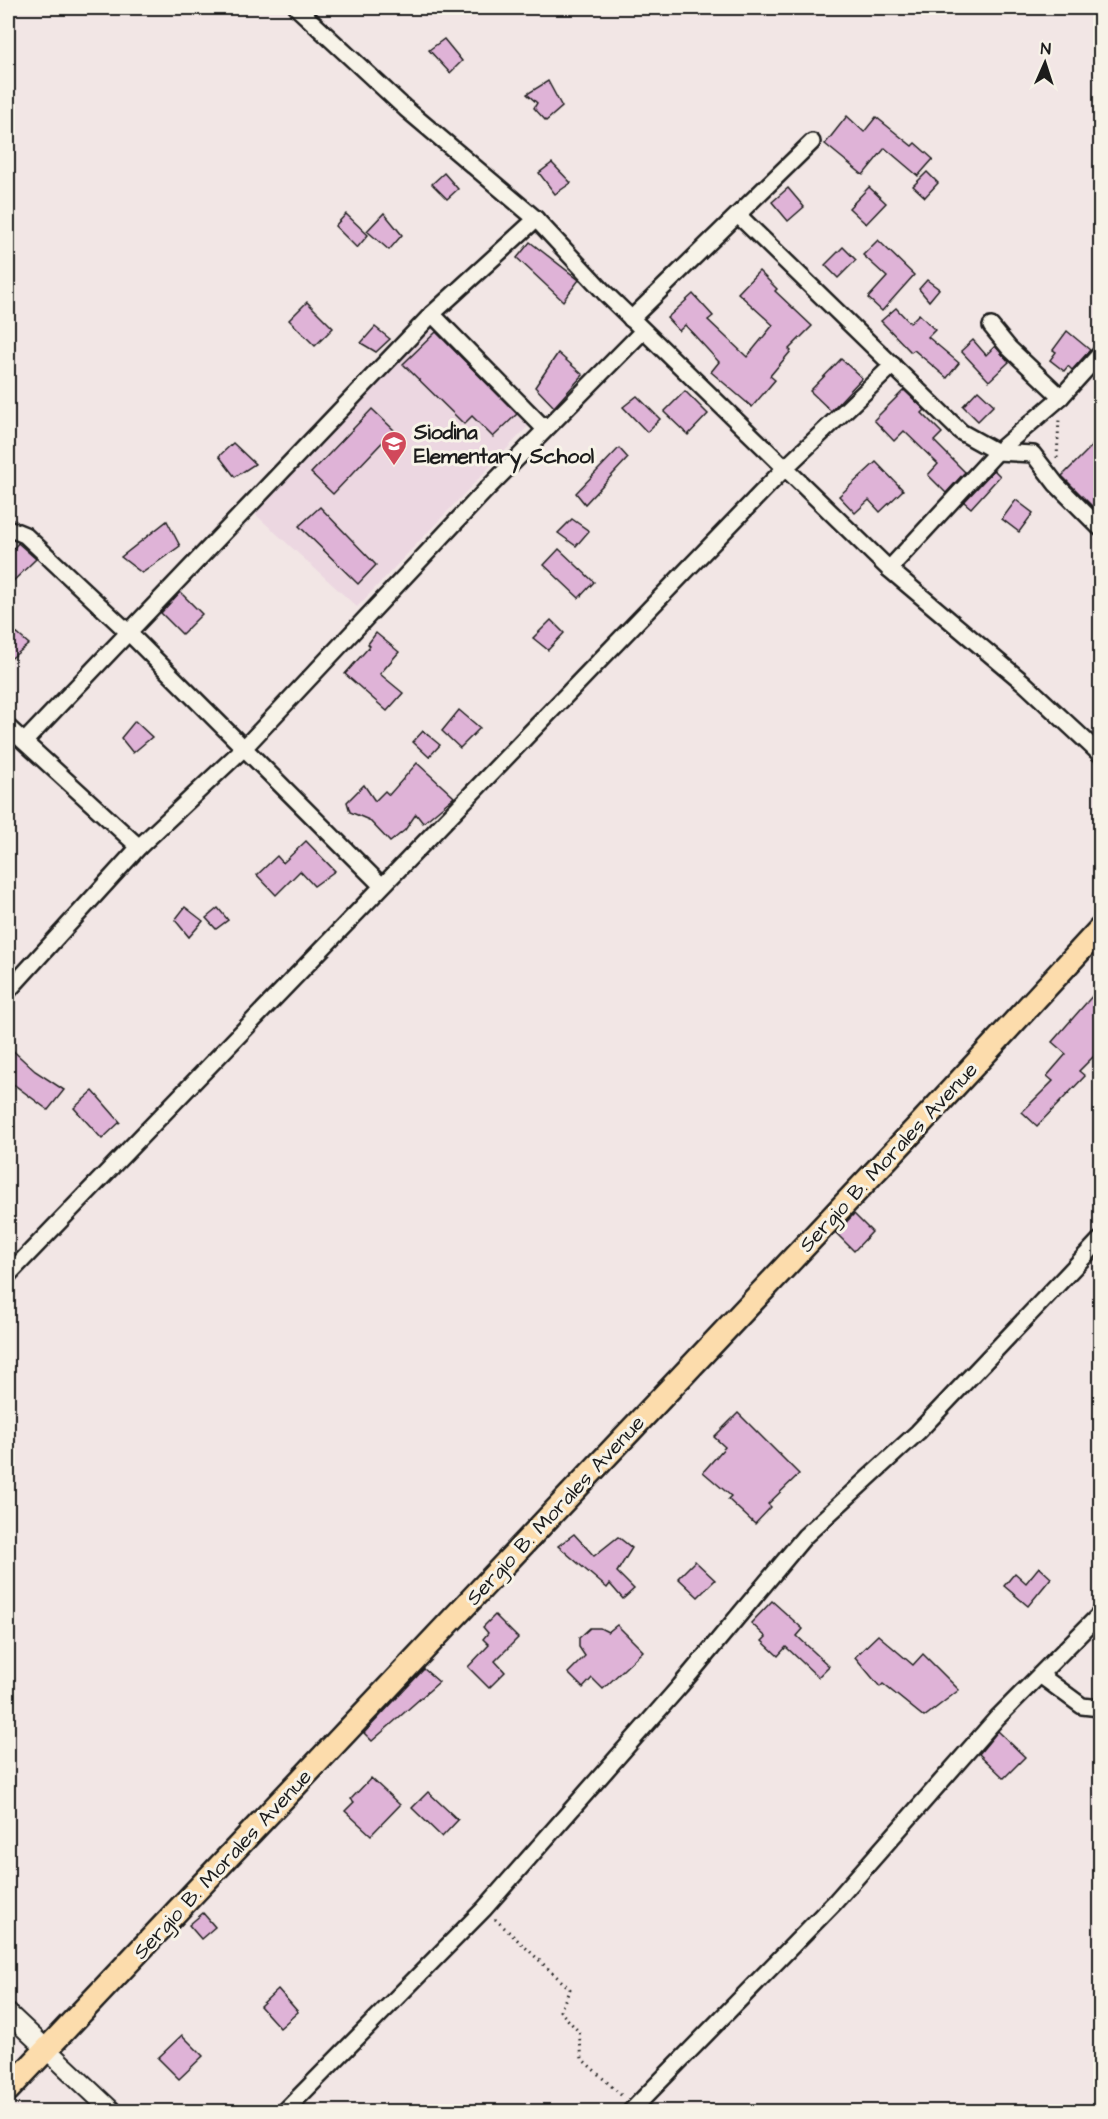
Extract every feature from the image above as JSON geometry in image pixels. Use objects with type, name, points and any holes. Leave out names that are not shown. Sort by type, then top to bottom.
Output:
[{"type":"main road","name":"Sergio B. Morales Avenue","points":[[8,2090],[928,1116],[1101,929]]},
{"type":"street","points":[[297,8],[406,109],[536,219],[643,331],[889,569],[1024,683],[1101,754]]},
{"type":"street","points":[[631,319],[812,142]]},
{"type":"street","points":[[738,215],[962,432],[997,452],[1033,454],[1056,484],[1101,528]]},
{"type":"street","points":[[25,741],[432,314],[536,219]]},
{"type":"street","points":[[432,314],[545,429]]},
{"type":"street","points":[[991,326],[1009,348],[1061,396]]},
{"type":"street","points":[[8,991],[139,847],[244,748],[545,429],[643,331]]},
{"type":"street","points":[[889,569],[997,452],[1061,396],[1101,354]]},
{"type":"street","points":[[8,1275],[784,469],[893,364]]},
{"type":"street","points":[[8,528],[25,535],[129,633],[381,885]]},
{"type":"street","points":[[8,727],[139,847]]},
{"type":"street","points":[[284,2112],[484,1909],[680,1686],[805,1536],[918,1432],[1101,1240]]},
{"type":"street","points":[[632,2110],[835,1902],[998,1718],[1101,1614]]},
{"type":"street","points":[[1040,1675],[1082,1706],[1101,1708]]},
{"type":"street","points":[[8,2013],[113,2112]]},
{"type":"path","points":[[1056,484],[1061,396]]},
{"type":"path","points":[[484,1909],[570,1989],[560,2011],[579,2032],[582,2059],[632,2110]]},
{"type":"shaded area","name":"Siodina Elementary School","points":[[436,321],[534,420],[357,607],[255,514]]},
{"type":"building","points":[[444,39],[462,61],[450,73],[429,50]]},
{"type":"building","points":[[548,81],[562,107],[546,121],[534,108],[537,103],[527,94]]},
{"type":"building","points":[[847,116],[864,132],[876,117],[912,146],[915,143],[933,159],[918,176],[885,148],[863,175],[825,144]]},
{"type":"building","points":[[552,163],[571,183],[555,194],[539,173]]},
{"type":"building","points":[[927,172],[938,183],[925,197],[913,186]]},
{"type":"building","points":[[444,173],[458,189],[447,199],[432,184]]},
{"type":"building","points":[[869,187],[886,203],[866,224],[849,208]]},
{"type":"building","points":[[788,188],[804,207],[788,221],[772,202]]},
{"type":"building","points":[[384,213],[402,235],[389,250],[367,231]]},
{"type":"building","points":[[346,214],[368,235],[357,248],[335,226]]},
{"type":"building","points":[[878,240],[914,275],[882,311],[868,298],[887,277],[863,255]]},
{"type":"building","points":[[530,242],[579,280],[563,301],[517,258]]},
{"type":"building","points":[[843,247],[856,260],[838,278],[825,265]]},
{"type":"building","points":[[759,271],[777,289],[775,291],[812,326],[789,349],[791,351],[770,376],[775,380],[752,407],[711,372],[719,362],[685,325],[679,331],[667,318],[693,294],[713,316],[708,320],[747,357],[773,325],[738,293]]},
{"type":"building","points":[[927,280],[939,289],[929,301],[919,289]]},
{"type":"building","points":[[307,302],[333,328],[315,346],[289,320]]},
{"type":"building","points":[[896,308],[910,323],[919,314],[935,330],[928,337],[959,363],[947,378],[914,350],[911,352],[881,321]]},
{"type":"building","points":[[375,327],[390,339],[376,352],[361,343]]},
{"type":"building","points":[[1067,331],[1090,350],[1072,370],[1068,366],[1064,371],[1050,360],[1056,352],[1053,350]]},
{"type":"building","points":[[436,332],[517,414],[493,437],[472,416],[464,424],[403,364]]},
{"type":"building","points":[[973,340],[986,355],[995,346],[1009,362],[989,381],[961,351]]},
{"type":"building","points":[[558,353],[583,375],[554,407],[535,387]]},
{"type":"building","points":[[841,359],[862,378],[831,411],[810,391]]},
{"type":"building","points":[[904,390],[925,410],[922,413],[942,433],[934,441],[965,472],[946,493],[928,475],[938,464],[904,431],[894,441],[874,420]]},
{"type":"building","points":[[978,390],[994,405],[978,421],[963,406]]},
{"type":"building","points":[[685,391],[708,414],[688,435],[664,412]]},
{"type":"building","points":[[637,396],[660,419],[647,432],[623,407]]},
{"type":"building","points":[[372,409],[394,430],[333,494],[311,473]]},
{"type":"building","points":[[1101,437],[1101,515],[1062,476]]},
{"type":"building","points":[[233,443],[255,464],[235,477],[219,456]]},
{"type":"building","points":[[619,448],[628,458],[585,504],[576,493]]},
{"type":"building","points":[[876,462],[903,490],[880,512],[869,500],[855,513],[839,496]]},
{"type":"building","points":[[994,470],[1000,476],[971,508],[964,502]]},
{"type":"building","points":[[1016,500],[1033,513],[1019,532],[1002,519]]},
{"type":"building","points":[[320,507],[376,565],[358,584],[299,526]]},
{"type":"building","points":[[572,519],[589,531],[576,546],[558,533]]},
{"type":"building","points":[[167,521],[180,546],[142,573],[121,557]]},
{"type":"building","points":[[18,543],[36,559],[8,586],[8,555]]},
{"type":"building","points":[[559,549],[594,582],[579,598],[544,565]]},
{"type":"building","points":[[180,592],[202,614],[182,634],[161,613]]},
{"type":"building","points":[[551,620],[564,633],[548,650],[533,638]]},
{"type":"building","points":[[8,626],[29,644],[8,661]]},
{"type":"building","points":[[376,633],[399,652],[380,674],[403,693],[387,711],[345,674],[370,646],[368,644]]},
{"type":"building","points":[[459,710],[480,728],[460,748],[442,731]]},
{"type":"building","points":[[135,721],[152,737],[133,753],[121,738]]},
{"type":"building","points":[[423,731],[440,745],[429,757],[413,742]]},
{"type":"building","points":[[417,763],[454,797],[423,823],[416,814],[405,830],[390,842],[369,820],[350,812],[347,802],[364,785],[375,801],[385,791],[389,795]]},
{"type":"building","points":[[306,841],[335,871],[314,886],[300,871],[276,895],[257,875],[277,856],[283,863]]},
{"type":"building","points":[[185,907],[203,921],[189,937],[175,920]]},
{"type":"building","points":[[218,908],[228,920],[216,929],[206,918]]},
{"type":"building","points":[[1101,986],[1101,1049],[1079,1071],[1085,1076],[1037,1126],[1022,1112],[1053,1081],[1047,1076],[1066,1054],[1052,1042]]},
{"type":"building","points":[[8,1046],[35,1071],[64,1090],[48,1110],[8,1080]]},
{"type":"building","points":[[93,1091],[120,1122],[102,1139],[74,1108]]},
{"type":"building","points":[[854,1214],[872,1232],[854,1251],[836,1233]]},
{"type":"building","points":[[738,1413],[799,1474],[768,1504],[771,1507],[755,1524],[728,1499],[731,1496],[703,1472],[725,1447],[714,1437]]},
{"type":"building","points":[[574,1534],[594,1556],[618,1537],[632,1548],[617,1572],[634,1589],[623,1599],[610,1584],[607,1588],[558,1546]]},
{"type":"building","points":[[695,1561],[715,1580],[698,1597],[678,1578]]},
{"type":"building","points":[[1039,1567],[1051,1578],[1028,1606],[1004,1586],[1015,1573],[1026,1583]]},
{"type":"building","points":[[772,1601],[803,1629],[797,1636],[829,1666],[818,1677],[786,1647],[778,1656],[762,1641],[766,1637],[751,1623]]},
{"type":"building","points":[[495,1615],[518,1638],[495,1661],[505,1672],[489,1688],[468,1667],[489,1645],[483,1639],[488,1633],[483,1627]]},
{"type":"building","points":[[617,1625],[643,1651],[603,1689],[592,1678],[583,1688],[568,1673],[585,1656],[579,1647],[579,1638],[590,1628],[600,1628],[608,1632]]},
{"type":"building","points":[[878,1635],[913,1665],[923,1654],[959,1690],[924,1717],[883,1684],[880,1687],[855,1657]]},
{"type":"building","points":[[424,1669],[439,1682],[372,1741],[364,1733]]},
{"type":"building","points":[[998,1731],[1025,1757],[1004,1778],[979,1754]]},
{"type":"building","points":[[371,1778],[400,1805],[371,1835],[345,1811],[354,1802],[351,1799]]},
{"type":"building","points":[[428,1792],[458,1820],[442,1837],[412,1808]]},
{"type":"building","points":[[203,1913],[215,1927],[201,1939],[189,1925]]},
{"type":"building","points":[[278,1989],[298,2012],[280,2028],[260,2006]]},
{"type":"building","points":[[182,2035],[203,2056],[179,2079],[158,2058]]},
{"type":"place","name":"Siodina Elementary School","points":[[394,467]]}]
